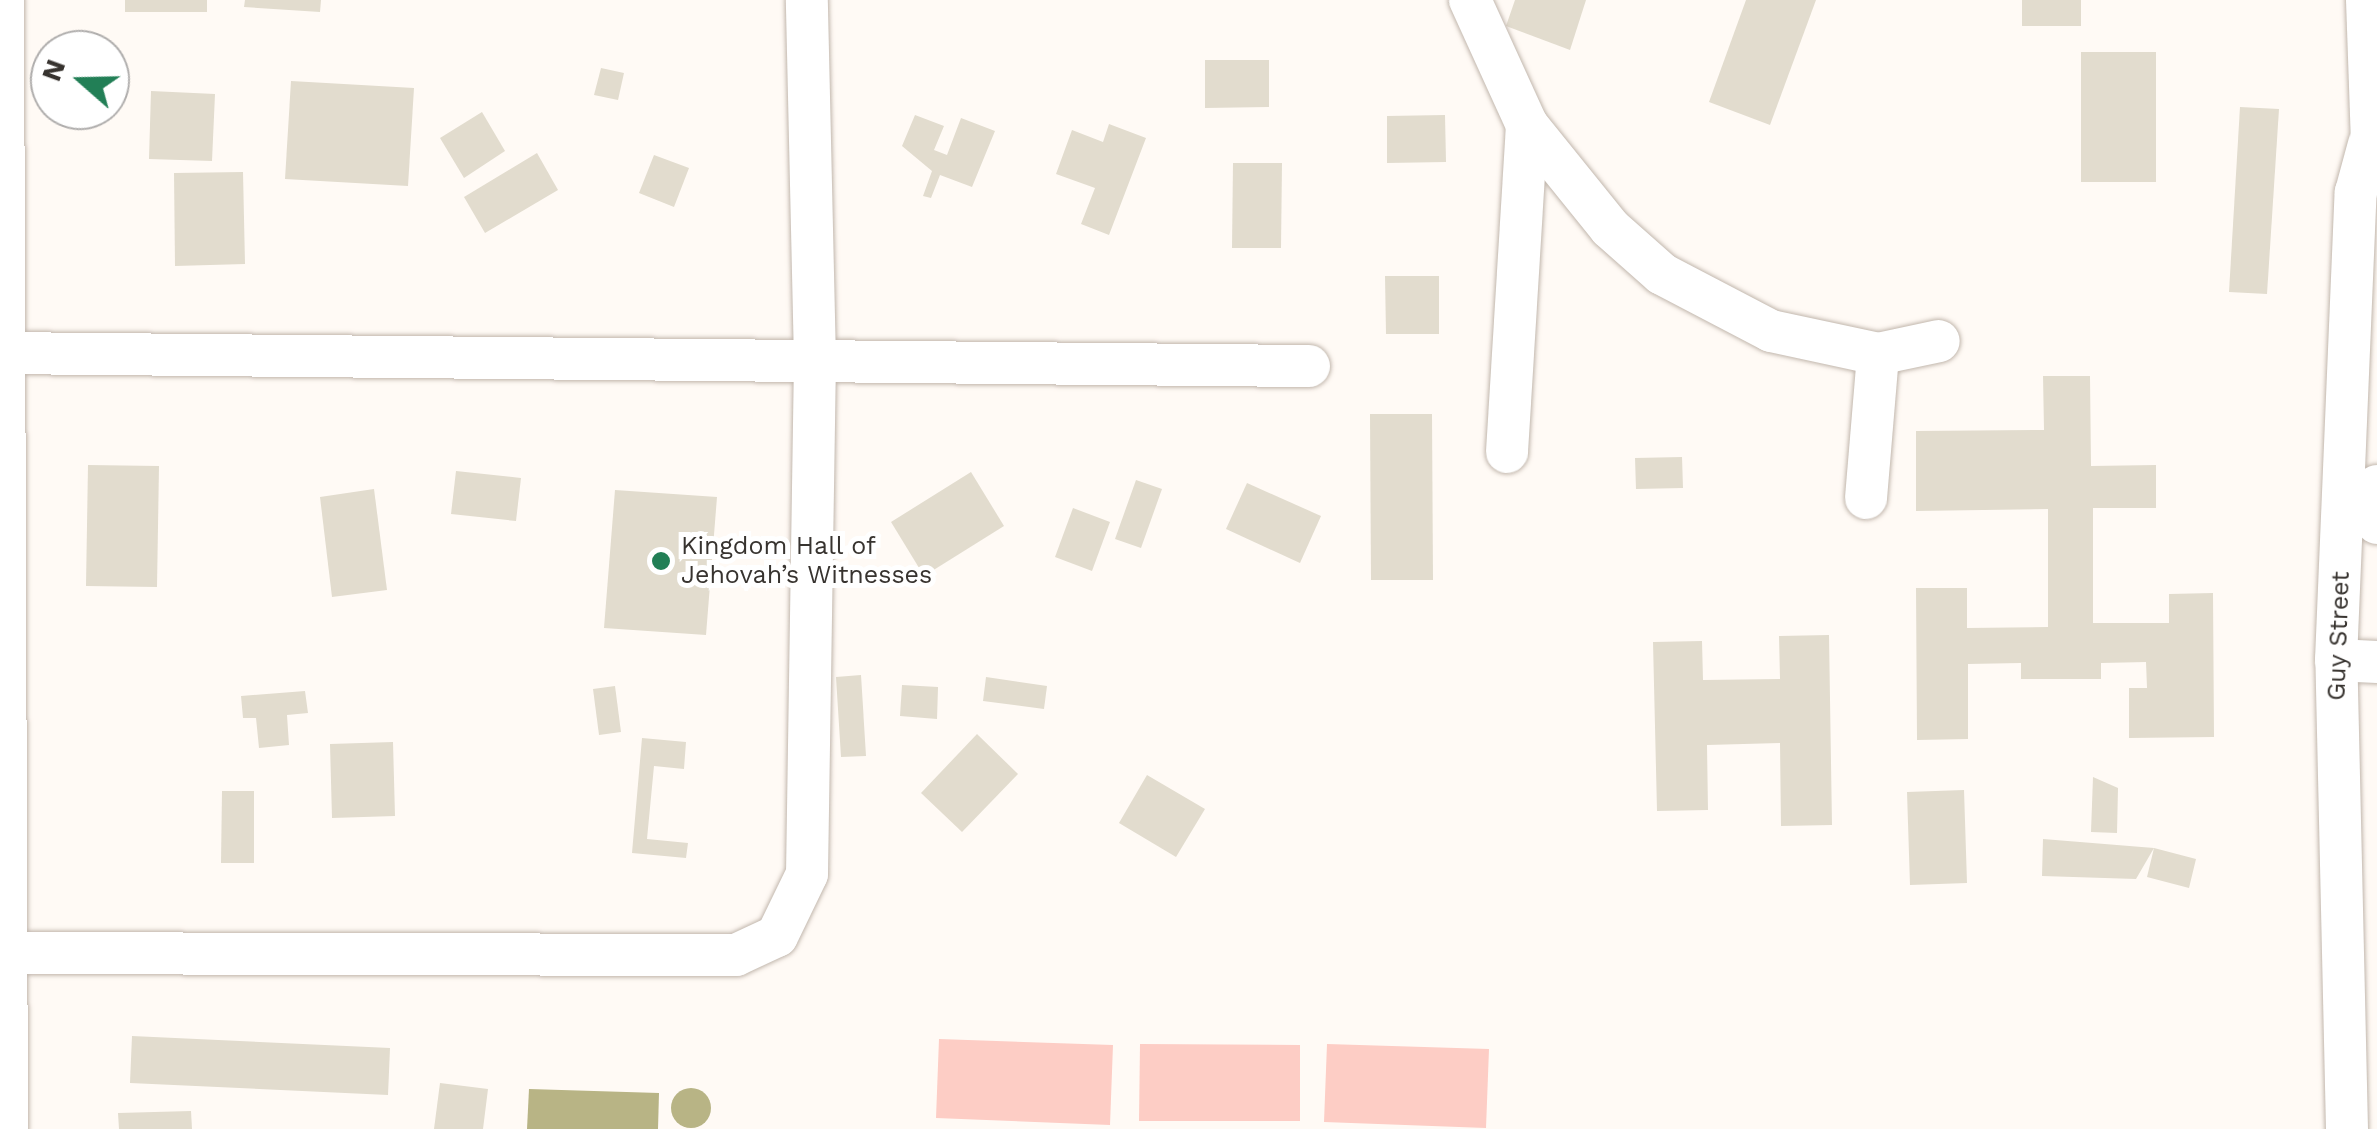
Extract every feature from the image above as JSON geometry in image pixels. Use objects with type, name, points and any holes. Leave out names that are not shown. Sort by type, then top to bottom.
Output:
[{"type":"street","points":[[3,0],[3,953],[7,1129]]},
{"type":"street","points":[[3,953],[760,950],[789,919],[807,874],[815,361],[807,0]]},
{"type":"street","points":[[1470,0],[1527,125],[1610,228],[1662,274],[1772,331],[1878,354],[1939,341]]},
{"type":"street","name":"Guy Street","points":[[2367,0],[2369,144],[2377,250]]},
{"type":"street","points":[[1507,452],[1527,125]]},
{"type":"street","name":"Guy Street","points":[[2347,1129],[2356,661],[2356,192],[2369,144]]},
{"type":"street","points":[[3,353],[1309,366]]},
{"type":"street","points":[[1866,498],[1878,354]]},
{"type":"street","points":[[2377,486],[2377,524]]},
{"type":"shaded area","points":[[939,1039],[1113,1045],[1110,1125],[936,1118]]},
{"type":"shaded area","points":[[1140,1044],[1300,1045],[1300,1121],[1139,1121]]},
{"type":"shaded area","points":[[1327,1044],[1489,1049],[1486,1128],[1324,1122]]},
{"type":"shaded area","points":[[691,1088],[705,1094],[711,1108],[705,1122],[691,1128],[677,1122],[671,1108],[677,1094]]},
{"type":"shaded area","points":[[529,1089],[659,1093],[658,1129],[527,1129]]},
{"type":"building","points":[[125,0],[207,0],[207,12],[125,12]]},
{"type":"building","points":[[245,0],[321,0],[320,12],[244,7]]},
{"type":"building","points":[[1515,0],[1586,0],[1570,50],[1506,26]]},
{"type":"building","points":[[1746,0],[1816,0],[1770,125],[1709,102]]},
{"type":"building","points":[[2022,0],[2081,0],[2081,26],[2022,26]]},
{"type":"building","points":[[2081,52],[2156,52],[2156,182],[2081,182]]},
{"type":"building","points":[[1205,60],[1269,60],[1269,107],[1205,108]]},
{"type":"building","points":[[601,68],[624,73],[618,100],[594,95]]},
{"type":"building","points":[[291,81],[414,88],[408,186],[285,179]]},
{"type":"building","points":[[151,91],[215,94],[212,161],[149,159]]},
{"type":"building","points":[[2240,107],[2279,109],[2267,294],[2229,292]]},
{"type":"building","points":[[482,112],[505,151],[464,178],[440,138]]},
{"type":"building","points":[[915,115],[944,126],[934,150],[947,155],[961,118],[995,131],[972,187],[940,175],[931,198],[923,196],[932,171],[902,146]]},
{"type":"building","points":[[1445,115],[1446,162],[1387,163],[1387,116]]},
{"type":"building","points":[[1109,124],[1146,138],[1109,235],[1081,224],[1095,188],[1056,174],[1072,130],[1103,142]]},
{"type":"building","points":[[537,153],[558,190],[485,233],[464,197]]},
{"type":"building","points":[[654,155],[689,168],[674,207],[639,193]]},
{"type":"building","points":[[1233,163],[1282,163],[1281,248],[1232,248]]},
{"type":"building","points":[[243,172],[245,264],[175,266],[174,173]]},
{"type":"building","points":[[1385,276],[1439,276],[1439,334],[1386,334]]},
{"type":"building","points":[[2043,376],[2090,376],[2091,466],[2156,465],[2156,508],[2093,508],[2093,623],[2169,623],[2169,594],[2213,593],[2214,737],[2129,738],[2129,688],[2147,688],[2146,662],[2101,663],[2101,679],[2021,679],[2021,663],[1968,664],[1968,739],[1917,740],[1916,588],[1967,588],[1967,628],[2048,627],[2048,509],[1916,511],[1916,431],[2044,430]]},
{"type":"building","points":[[1370,414],[1432,414],[1433,580],[1371,580]]},
{"type":"building","points":[[1682,457],[1683,488],[1636,489],[1635,458]]},
{"type":"building","points":[[88,465],[159,466],[157,587],[86,586]]},
{"type":"building","points":[[456,471],[521,478],[516,521],[451,514]]},
{"type":"building","points":[[971,472],[1004,526],[924,576],[891,522]]},
{"type":"building","points":[[1136,480],[1162,489],[1141,548],[1115,539]]},
{"type":"building","points":[[1247,483],[1321,516],[1300,563],[1226,529]]},
{"type":"building","points":[[374,489],[387,590],[332,597],[320,497]]},
{"type":"building","points":[[615,490],[717,497],[706,635],[604,628]]},
{"type":"building","points":[[1073,508],[1110,522],[1092,571],[1055,557]]},
{"type":"building","points":[[1829,635],[1832,825],[1781,826],[1780,743],[1707,745],[1708,810],[1657,811],[1653,642],[1702,641],[1703,680],[1780,679],[1779,636]]},
{"type":"building","points":[[861,675],[866,756],[841,757],[836,677]]},
{"type":"building","points":[[986,677],[1047,686],[1044,709],[983,701]]},
{"type":"building","points":[[902,685],[938,687],[937,719],[900,716]]},
{"type":"building","points":[[615,686],[621,732],[599,735],[593,689]]},
{"type":"building","points":[[305,691],[308,713],[287,715],[289,745],[259,748],[256,718],[243,718],[241,696]]},
{"type":"building","points":[[977,734],[1018,774],[962,832],[921,793]]},
{"type":"building","points":[[642,738],[686,742],[684,769],[654,766],[647,839],[688,843],[686,858],[632,853]]},
{"type":"building","points":[[393,742],[395,816],[332,818],[330,744]]},
{"type":"building","points":[[1147,775],[1205,809],[1176,857],[1119,823]]},
{"type":"building","points":[[2093,777],[2118,788],[2117,833],[2091,832]]},
{"type":"building","points":[[1964,790],[1967,883],[1910,885],[1907,792]]},
{"type":"building","points":[[222,791],[254,791],[254,863],[221,863]]},
{"type":"building","points":[[2043,839],[2154,848],[2136,879],[2042,876]]},
{"type":"building","points":[[2154,848],[2196,859],[2189,888],[2147,877]]},
{"type":"building","points":[[132,1036],[390,1048],[388,1095],[130,1083]]},
{"type":"building","points":[[440,1083],[488,1089],[483,1129],[434,1129]]},
{"type":"building","points":[[191,1111],[192,1129],[119,1129],[118,1113]]},
{"type":"place","name":"Kingdom Hall of Jehovah’s Witnesses","points":[[661,561]]}]
